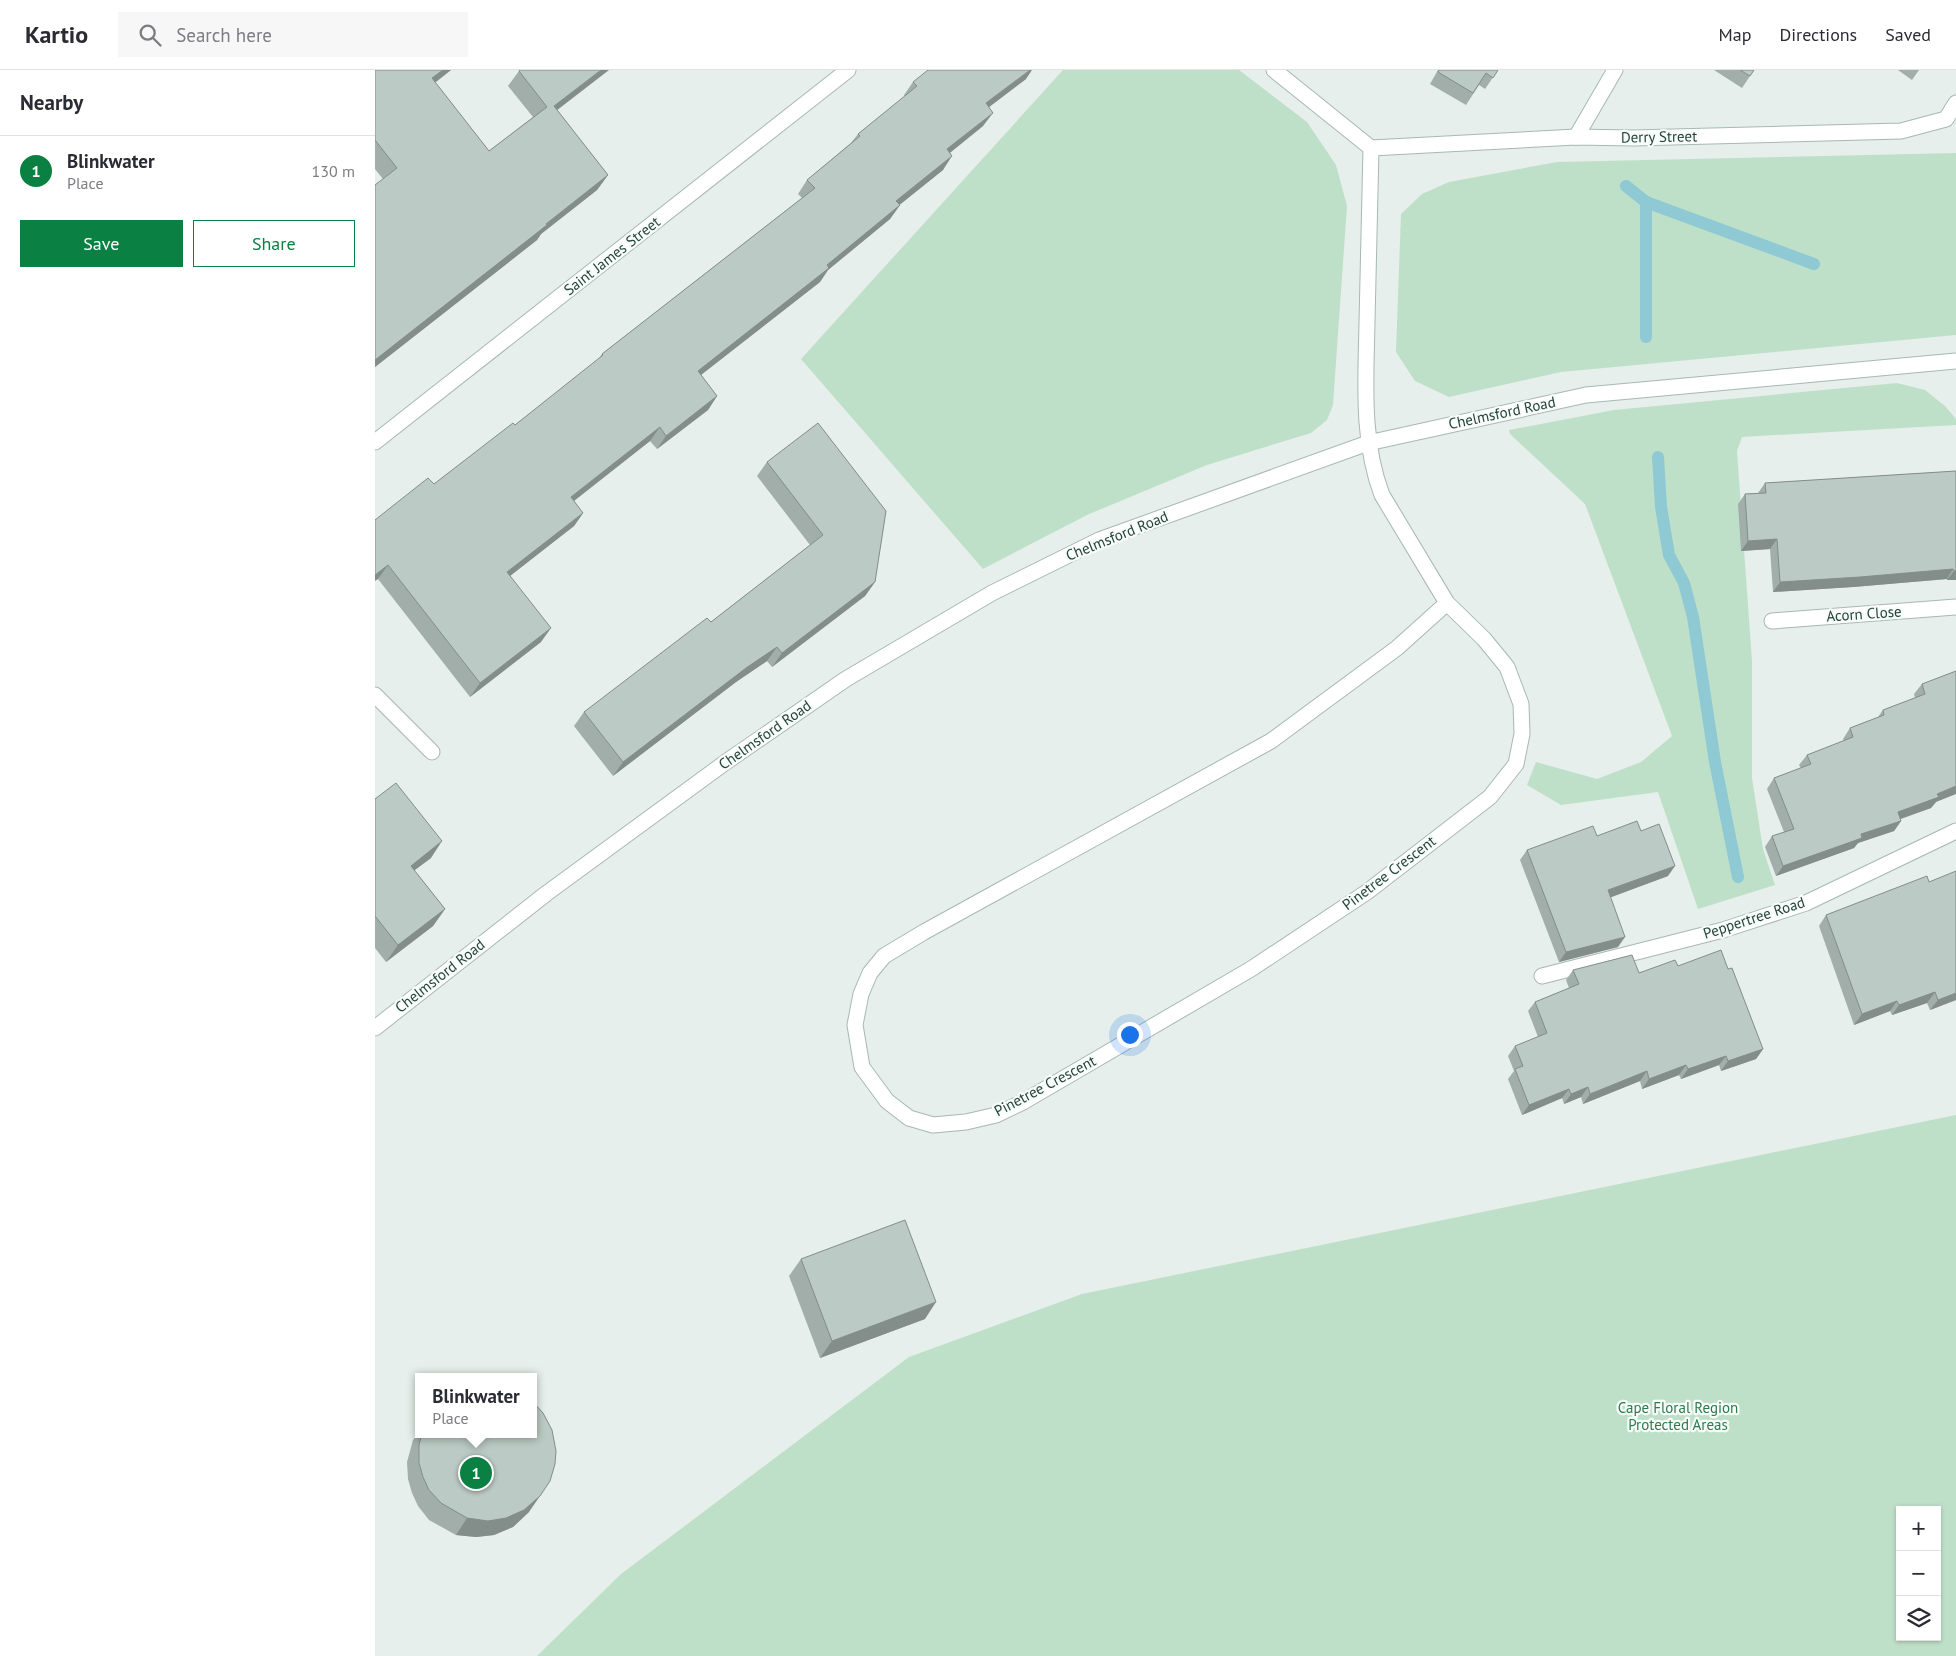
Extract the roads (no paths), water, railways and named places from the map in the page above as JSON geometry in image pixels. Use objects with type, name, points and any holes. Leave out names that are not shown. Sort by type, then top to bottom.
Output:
[{"type":"street","name":"Saint James Street","points":[[375,442],[848,70]]},
{"type":"street","points":[[1274,70],[1371,148],[1366,394],[1368,443]]},
{"type":"street","points":[[1576,137],[1615,70]]},
{"type":"street","name":"Derry Street","points":[[1371,148],[1576,137],[1633,138],[1901,131],[1946,118],[1956,103]]},
{"type":"street","name":"Chelmsford Road","points":[[375,1028],[555,887],[726,762],[846,679],[992,593],[1099,540],[1368,443],[1586,395],[1956,361]]},
{"type":"street","name":"Pinetree Crescent","points":[[1368,443],[1375,476],[1382,495],[1447,603],[1484,639],[1507,668],[1521,704],[1522,734],[1515,764],[1490,797],[1367,892],[1251,969],[1023,1102],[996,1115],[966,1122],[933,1125],[909,1118],[887,1101],[862,1068],[855,1025],[861,994],[870,973],[885,956],[924,932],[1271,741],[1397,648],[1447,603]]},
{"type":"street","name":"Acorn Close","points":[[1772,621],[1956,607]]},
{"type":"street","points":[[375,695],[433,752]]},
{"type":"street","name":"Peppertree Road","points":[[1542,976],[1723,930],[1806,903],[1956,831]]},
{"type":"waterway","points":[[1626,186],[1646,202],[1814,264]]},
{"type":"waterway","points":[[1646,202],[1646,337]]},
{"type":"waterway","points":[[1658,457],[1661,507],[1669,555],[1684,583],[1693,617],[1715,762],[1738,877]]},
{"type":"place","name":"Blinkwater","points":[[476,1473]]},
{"type":"park label","name":"Cape Floral Region Protected Areas","points":[[1678,1416]]}]
